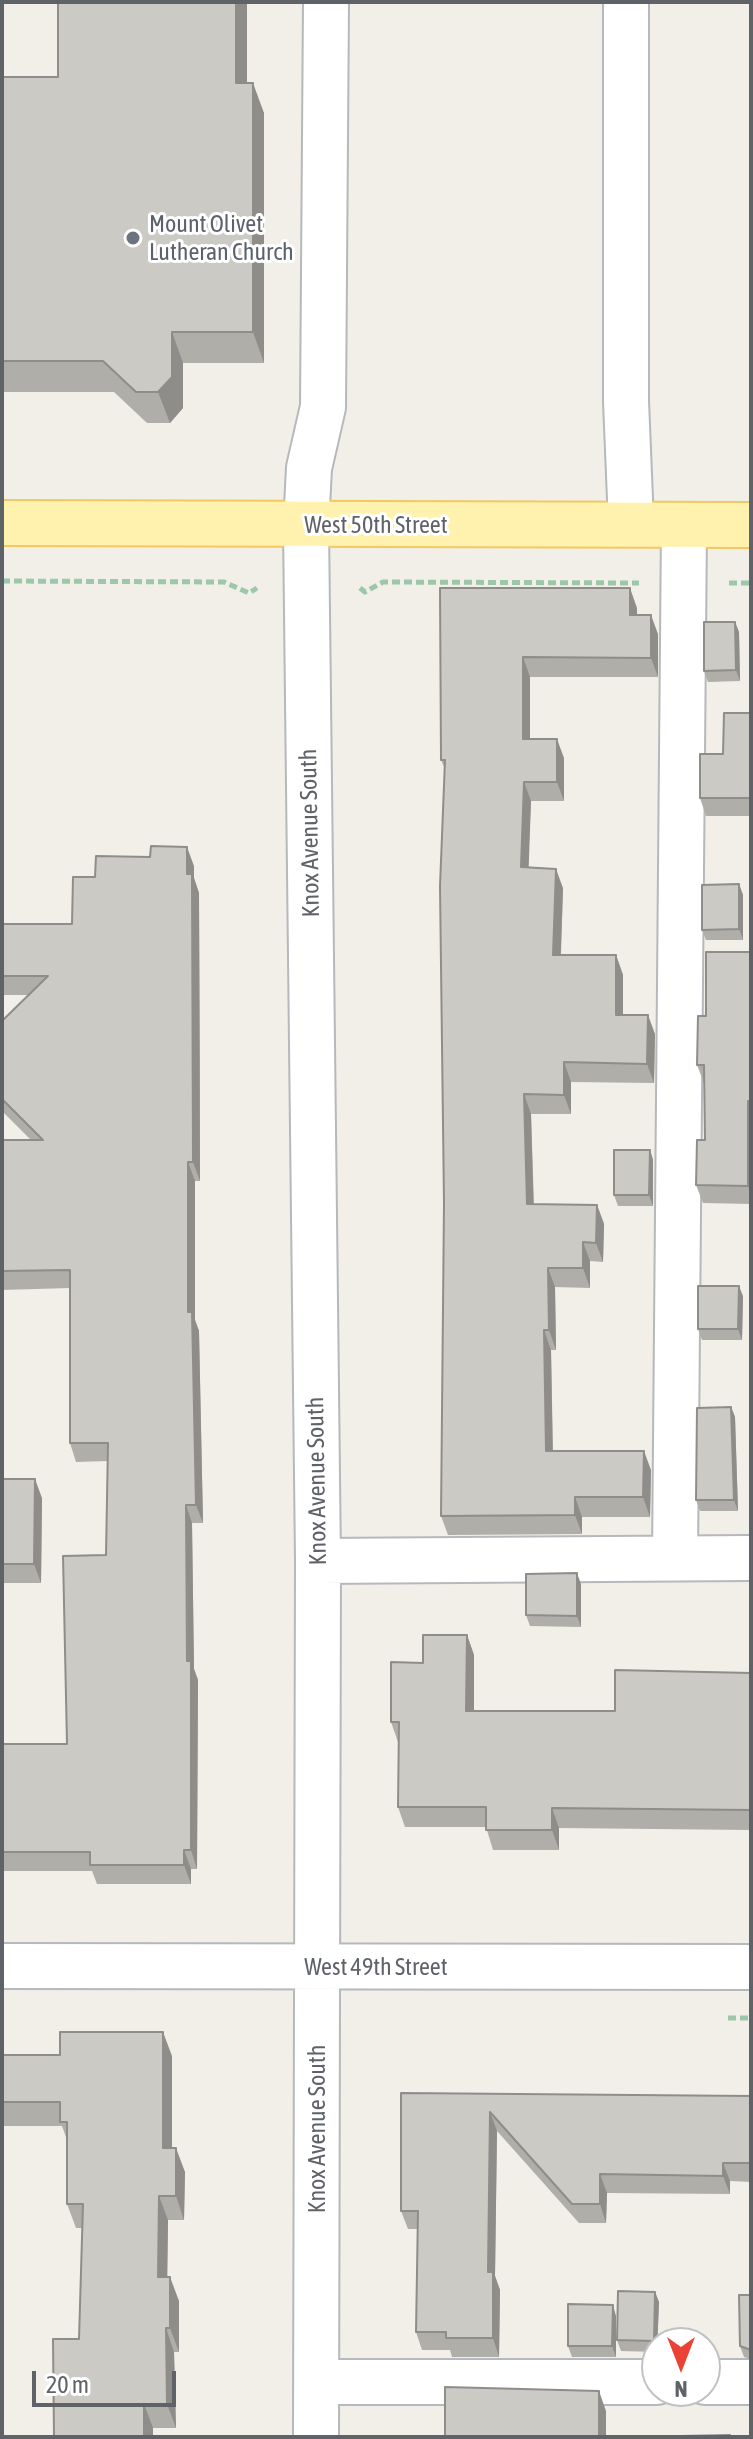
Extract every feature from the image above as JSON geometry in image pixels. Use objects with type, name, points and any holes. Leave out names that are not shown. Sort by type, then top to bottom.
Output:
[{"type":"main road","name":"West 50th Street","points":[[2,523],[751,525]]},
{"type":"street","name":"Knox Avenue South","points":[[316,2437],[318,1561],[306,526],[309,468],[323,407],[326,2]]},
{"type":"street","points":[[626,2],[626,401],[631,524]]},
{"type":"street","points":[[675,1557],[684,525]]},
{"type":"street","points":[[318,1561],[751,1558]]},
{"type":"street","name":"West 49th Street","points":[[2,1966],[751,1967]]},
{"type":"street","points":[[317,2382],[641,2382]]},
{"type":"street","points":[[721,2382],[751,2382]]},
{"type":"path","points":[[2,581],[224,582],[249,593],[257,588]]},
{"type":"path","points":[[360,588],[365,592],[383,582],[751,583]]},
{"type":"building","name":"Mount Olivet Lutheran Church","points":[[58,2],[236,2],[236,83],[253,83],[253,332],[172,332],[172,377],[158,392],[136,392],[103,361],[2,361],[2,77],[58,77]]},
{"type":"building","points":[[440,588],[630,588],[630,615],[651,615],[651,658],[523,657],[523,739],[557,739],[557,782],[524,782],[521,867],[556,869],[553,955],[616,955],[616,1015],[648,1015],[647,1064],[564,1062],[564,1095],[524,1094],[527,1204],[597,1205],[596,1243],[583,1242],[583,1268],[548,1268],[549,1330],[544,1330],[546,1451],[644,1451],[643,1497],[575,1497],[575,1515],[441,1516],[444,1203],[440,886],[445,760],[441,760]]},
{"type":"building","points":[[704,622],[735,622],[736,670],[704,671]]},
{"type":"building","points":[[724,713],[751,713],[751,798],[700,798],[700,754],[723,754]]},
{"type":"building","points":[[151,846],[187,847],[187,874],[192,874],[193,1162],[188,1162],[188,1312],[192,1312],[196,1505],[186,1505],[187,1661],[191,1661],[191,1850],[184,1850],[184,1865],[90,1865],[90,1852],[2,1852],[2,1744],[67,1744],[63,1556],[106,1555],[108,1443],[70,1443],[70,1270],[2,1271],[2,1140],[43,1140],[2,1099],[2,1021],[48,976],[2,976],[2,924],[72,924],[73,877],[95,877],[96,856],[150,857]]},
{"type":"building","points":[[739,884],[739,929],[702,930],[702,885]]},
{"type":"building","points":[[706,952],[751,952],[748,1186],[696,1185],[697,1140],[705,1140],[704,1065],[697,1065],[698,1016],[706,1016]]},
{"type":"building","points":[[614,1150],[650,1150],[649,1195],[614,1195]]},
{"type":"building","points":[[698,1286],[739,1286],[738,1329],[698,1329]]},
{"type":"building","points":[[731,1407],[734,1500],[696,1500],[697,1408]]},
{"type":"building","points":[[2,1479],[35,1479],[34,1564],[2,1564]]},
{"type":"building","points":[[577,1573],[577,1616],[526,1615],[526,1574]]},
{"type":"building","points":[[423,1635],[467,1635],[466,1711],[615,1711],[615,1670],[751,1673],[751,1810],[552,1808],[552,1830],[486,1830],[486,1807],[398,1807],[399,1722],[391,1722],[391,1662],[423,1663]]},
{"type":"building","points":[[60,2032],[163,2032],[163,2148],[176,2148],[176,2196],[159,2196],[158,2277],[170,2277],[170,2328],[166,2328],[167,2404],[144,2404],[144,2437],[54,2437],[53,2339],[79,2339],[83,2204],[67,2204],[67,2122],[60,2122],[60,2102],[2,2102],[2,2055],[60,2055]]},
{"type":"building","points":[[401,2093],[751,2096],[751,2163],[723,2163],[723,2176],[600,2174],[600,2204],[572,2204],[490,2112],[488,2272],[493,2272],[493,2338],[446,2338],[446,2332],[416,2332],[418,2211],[401,2211]]},
{"type":"building","points":[[618,2291],[655,2292],[654,2327],[641,2327],[641,2341],[617,2340]]},
{"type":"building","points":[[739,2295],[751,2295],[751,2350],[740,2346]]},
{"type":"building","points":[[568,2304],[613,2305],[612,2346],[568,2346]]},
{"type":"building","points":[[445,2387],[599,2391],[599,2437],[445,2437]]},
{"type":"building","points":[[680,2436],[730,2437],[680,2437]]},
{"type":"place","name":"Mount Olivet Lutheran Church","points":[[133,238]]}]
